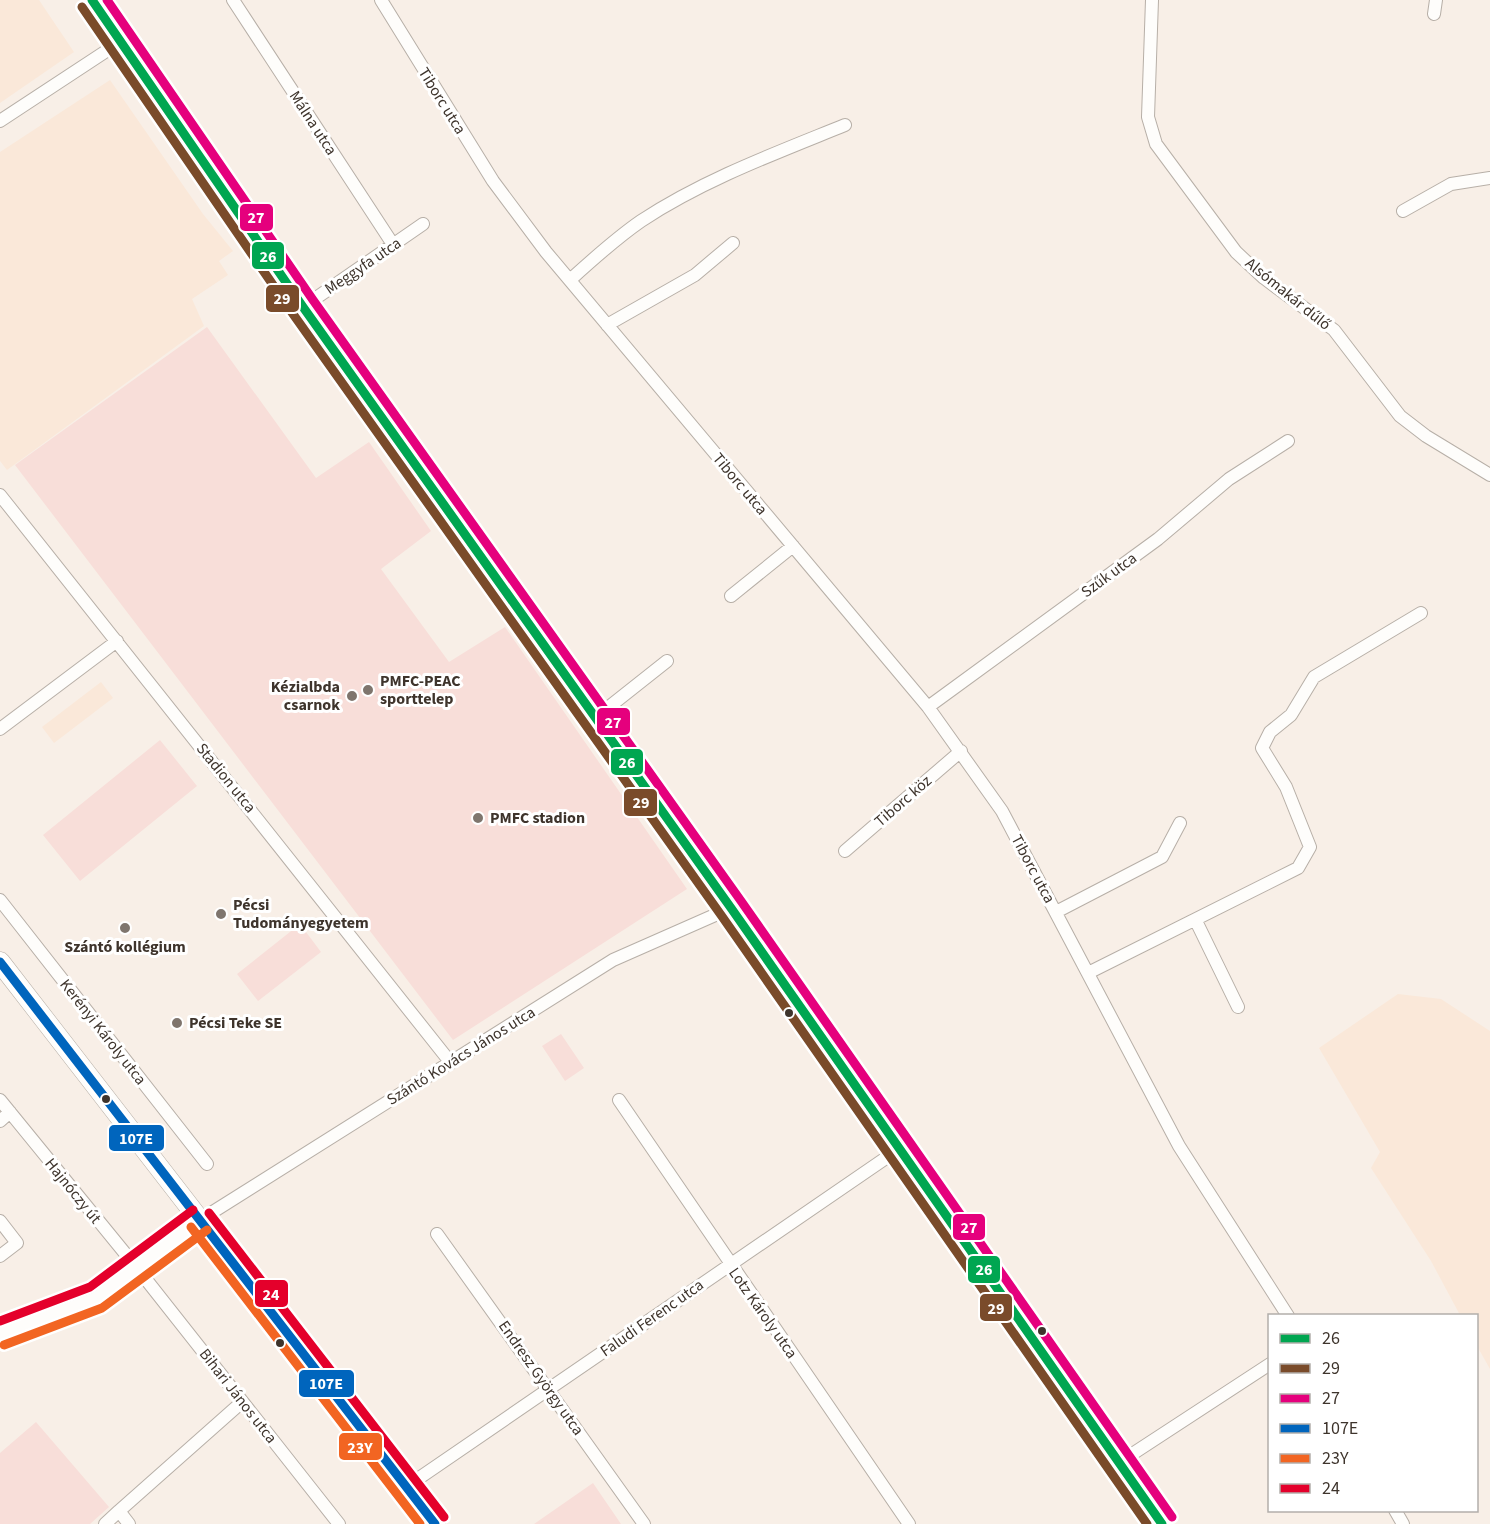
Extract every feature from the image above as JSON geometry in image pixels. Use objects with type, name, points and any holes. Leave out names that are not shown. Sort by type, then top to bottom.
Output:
[{"type":"main road","points":[[0,963],[435,1524]]},
{"type":"street","points":[[92,0],[303,308],[731,909],[1162,1524]]},
{"type":"street","name":"Málna utca","points":[[233,0],[394,246]]},
{"type":"street","name":"Tiborc utca","points":[[381,0],[493,182],[607,325],[928,707],[1002,811],[1179,1146],[1287,1314]]},
{"type":"street","name":"Alsómakár dűlő","points":[[1152,0],[1148,117],[1156,144],[1236,252],[1264,278],[1334,330],[1400,416],[1426,436],[1490,475]]},
{"type":"street","points":[[1434,14],[1436,0]]},
{"type":"street","points":[[0,121],[120,42]]},
{"type":"street","points":[[570,280],[609,244],[673,202],[725,176],[845,125]]},
{"type":"street","points":[[1403,211],[1451,184],[1490,178]]},
{"type":"street","name":"Meggyfa utca","points":[[303,308],[423,224]]},
{"type":"street","points":[[607,325],[694,275],[733,243]]},
{"type":"street","name":"Szűk utca","points":[[928,707],[1158,538],[1229,479],[1288,441]]},
{"type":"street","name":"Stadion utca","points":[[0,495],[451,1063]]},
{"type":"street","points":[[732,596],[793,546]]},
{"type":"street","points":[[1088,974],[1298,868],[1311,847],[1286,787],[1262,748],[1270,732],[1291,716],[1314,678],[1421,613]]},
{"type":"street","points":[[0,729],[117,641]]},
{"type":"street","points":[[595,717],[667,661]]},
{"type":"street","name":"Tiborc köz","points":[[845,851],[961,752]]},
{"type":"street","points":[[1056,912],[1162,857],[1180,823]]},
{"type":"street","name":"Kerényi Károly utca","points":[[0,900],[207,1164]]},
{"type":"street","name":"Szántó Kovács János utca","points":[[0,1334],[96,1298],[200,1220],[613,960],[731,909]]},
{"type":"street","points":[[1196,921],[1238,1007]]},
{"type":"street","name":"Hajnóczy út","points":[[0,1100],[5,1116],[137,1268]]},
{"type":"street","name":"Lotz Károly utca","points":[[619,1100],[909,1524]]},
{"type":"street","name":"Faludi Ferenc utca","points":[[406,1487],[898,1149]]},
{"type":"street","points":[[0,1221],[17,1243],[0,1256]]},
{"type":"street","name":"Endresz György utca","points":[[437,1234],[550,1389],[644,1524]]},
{"type":"street","name":"Bihari János utca","points":[[137,1268],[339,1524]]},
{"type":"street","points":[[1120,1462],[1268,1365]]},
{"type":"street","points":[[105,1524],[242,1402]]},
{"type":"street","points":[[119,1511],[129,1524]]},
{"type":"shaded area","points":[[0,0],[39,0],[74,52],[0,103]]},
{"type":"shaded area","points":[[110,80],[203,214],[233,251],[219,261],[228,275],[192,299],[204,326],[7,470],[0,461],[0,152]]},
{"type":"shaded area","name":"PMFC-PEAC sporttelep","points":[[207,327],[316,478],[369,442],[431,531],[381,569],[449,662],[505,627],[687,889],[453,1040],[15,465]]},
{"type":"shaded area","points":[[101,682],[113,698],[54,743],[42,727]]},
{"type":"shaded area","points":[[160,740],[197,786],[80,881],[43,835]]},
{"type":"shaded area","points":[[300,924],[321,952],[258,1001],[237,974]]},
{"type":"shaded area","points":[[1398,994],[1441,999],[1490,1031],[1490,1369],[1478,1348],[1478,1314],[1459,1314],[1431,1261],[1371,1168],[1380,1152],[1319,1048]]},
{"type":"shaded area","points":[[561,1034],[584,1068],[565,1081],[542,1046]]},
{"type":"shaded area","points":[[36,1422],[109,1507],[90,1524],[0,1524],[0,1453]]},
{"type":"shaded area","points":[[593,1483],[621,1524],[534,1524]]},
{"type":"transit line","name":"26","points":[[92,0],[303,307],[731,908],[1162,1524]]},
{"type":"transit line","name":"27","points":[[107,0],[313,300],[741,901],[1172,1517]]},
{"type":"transit line","name":"29","points":[[82,7],[293,314],[721,915],[1147,1524]]},
{"type":"transit line","name":"107E","points":[[0,962],[435,1524]]},
{"type":"transit line","name":"24","points":[[0,1321],[90,1287],[193,1210]]},
{"type":"transit line","name":"24","points":[[209,1213],[444,1517]]},
{"type":"transit line","name":"23Y","points":[[191,1227],[420,1524]]},
{"type":"transit line","name":"23Y","points":[[4,1345],[102,1308],[207,1230]]},
{"type":"place","name":"PMFC-PEAC sporttelep","points":[[368,690]]},
{"type":"place","name":"Kézialbda csarnok","points":[[352,696]]},
{"type":"place","name":"PMFC stadion","points":[[478,818]]},
{"type":"place","name":"Pécsi Tudományegyetem","points":[[221,914]]},
{"type":"place","name":"Szántó kollégium","points":[[125,928]]},
{"type":"place","name":"Pécsi Teke SE","points":[[177,1023]]}]
